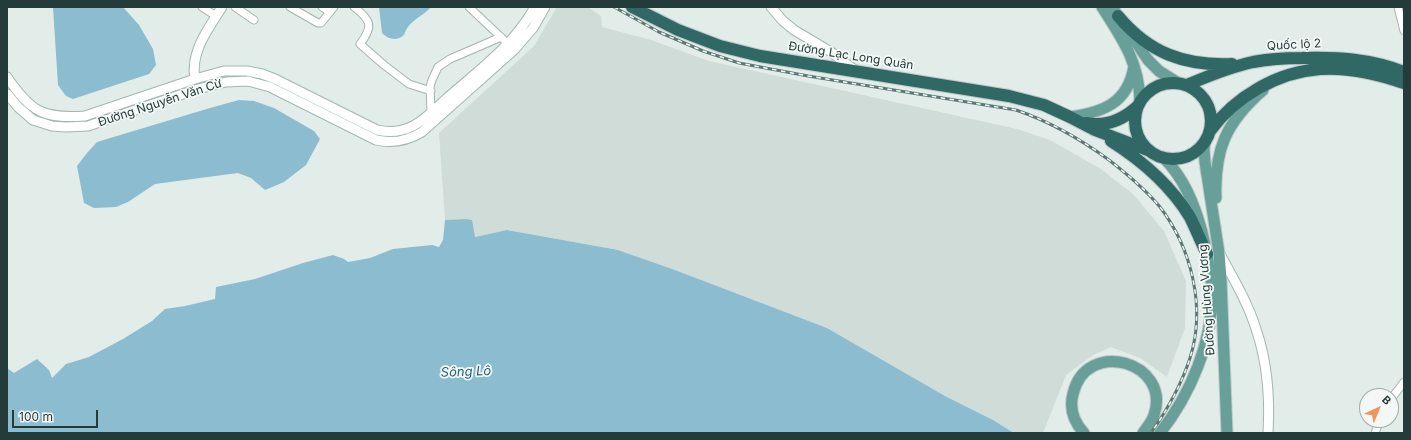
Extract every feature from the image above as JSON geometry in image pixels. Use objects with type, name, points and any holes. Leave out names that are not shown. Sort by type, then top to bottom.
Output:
[{"type":"highway","name":"Đường Lạc Long Quân","points":[[632,7],[678,30],[720,46],[760,56],[1009,96],[1044,105],[1095,130],[1150,151]]},
{"type":"highway","points":[[1115,12],[1134,34],[1148,45],[1178,58],[1196,62],[1219,64],[1255,62]]},
{"type":"highway","name":"Quốc lộ 2","points":[[1404,72],[1356,59],[1290,58],[1255,62],[1182,84],[1166,83],[1156,86],[1147,92],[1139,103],[1135,118],[1136,131],[1141,142],[1150,151],[1163,157],[1174,159],[1186,156],[1196,151],[1220,118],[1229,109],[1254,91],[1273,81],[1299,72],[1330,68],[1360,72],[1404,83]]},
{"type":"highway","points":[[1182,84],[1201,95],[1207,104],[1211,121],[1207,137]]},
{"type":"highway","name":"Đường Lạc Long Quân","points":[[1070,117],[1087,123],[1103,124],[1120,119],[1139,103]]},
{"type":"highway","points":[[1095,130],[1142,164],[1168,189],[1213,253]]},
{"type":"main road","points":[[195,78],[194,66],[196,54],[222,7]]},
{"type":"main road","name":"Đường Nguyễn Văn Cừ","points":[[7,94],[18,107],[33,120],[52,126],[88,126],[198,89],[226,82],[248,81],[270,87],[363,135],[376,140],[386,142],[405,140],[422,132],[476,79],[521,29],[535,7]]},
{"type":"main road","name":"Đường Nguyễn Văn Cừ","points":[[7,77],[16,91],[32,107],[42,113],[66,118],[85,116],[195,78],[224,71],[247,71],[262,74],[275,79],[377,130],[387,132],[404,130],[413,126],[514,50],[533,28],[545,7]]},
{"type":"main road","points":[[771,7],[794,30],[831,52],[857,72]]},
{"type":"main road","points":[[1102,7],[1126,45],[1134,65],[1139,84],[1139,103]]},
{"type":"main road","points":[[1115,12],[1148,60],[1159,71],[1182,84]]},
{"type":"main road","points":[[1070,117],[1096,112],[1116,102],[1129,84],[1134,65]]},
{"type":"main road","points":[[1268,433],[1267,384],[1263,357],[1256,329],[1246,304],[1213,253],[1217,166],[1221,150],[1228,130],[1236,118],[1251,100],[1273,81]]},
{"type":"main road","name":"Đường Hùng Vương","points":[[1207,137],[1204,152],[1213,253],[1222,298],[1227,433]]},
{"type":"main road","name":"Đường Hùng Vương","points":[[1160,433],[1182,400],[1192,382],[1199,364],[1210,317],[1213,253],[1190,194],[1176,172],[1163,157]]},
{"type":"main road","points":[[1084,433],[1079,428],[1074,416],[1072,403],[1073,390],[1079,379],[1088,369],[1100,363],[1114,361],[1127,363],[1135,367],[1147,377],[1154,389],[1156,402],[1154,415],[1143,433]]},
{"type":"street","points":[[202,7],[216,16]]},
{"type":"street","points":[[235,7],[254,20]]},
{"type":"street","points":[[290,7],[318,23],[321,23],[332,10],[322,7]]},
{"type":"street","points":[[354,7],[366,16],[369,23],[369,28],[360,44],[409,84],[430,91]]},
{"type":"street","points":[[469,7],[508,44]]},
{"type":"street","points":[[1398,7],[1404,31]]},
{"type":"street","points":[[431,112],[430,91],[432,80],[438,67],[450,59],[501,37]]},
{"type":"shaded area","points":[[557,7],[588,7],[601,16],[602,27],[651,40],[709,61],[1017,129],[1050,140],[1101,169],[1133,194],[1164,231],[1186,281],[1185,328],[1167,377],[1140,358],[1111,347],[1093,355],[1066,375],[1043,433],[1014,433],[993,420],[945,396],[827,328],[675,270],[618,250],[507,230],[475,237],[466,219],[445,220],[439,133],[534,46]]},
{"type":"water","points":[[53,7],[123,7],[139,25],[153,49],[156,65],[149,74],[73,99],[66,96],[58,85]]},
{"type":"water","points":[[379,7],[431,7],[412,22],[404,35],[393,39],[382,33]]},
{"type":"water","points":[[239,100],[254,101],[274,108],[314,131],[320,139],[306,165],[284,182],[265,190],[251,178],[238,173],[155,184],[128,202],[116,207],[94,208],[84,203],[77,166],[97,142]]},
{"type":"water","name":"Sông Lô","points":[[445,220],[472,220],[475,237],[507,230],[618,250],[827,328],[945,396],[993,420],[1014,433],[7,433],[7,368],[14,373],[37,359],[49,370],[52,378],[66,364],[89,357],[123,339],[152,321],[165,309],[215,299],[216,287],[255,279],[333,255],[348,262],[370,258],[393,249],[432,245],[439,247],[443,240]]},
{"type":"railway","points":[[614,7],[659,32],[703,51],[739,63],[808,76],[1016,110],[1064,131],[1116,165],[1148,194],[1160,207],[1171,223],[1188,260],[1196,299],[1197,319],[1195,339],[1190,358],[1173,397],[1163,416],[1151,433]]}]
